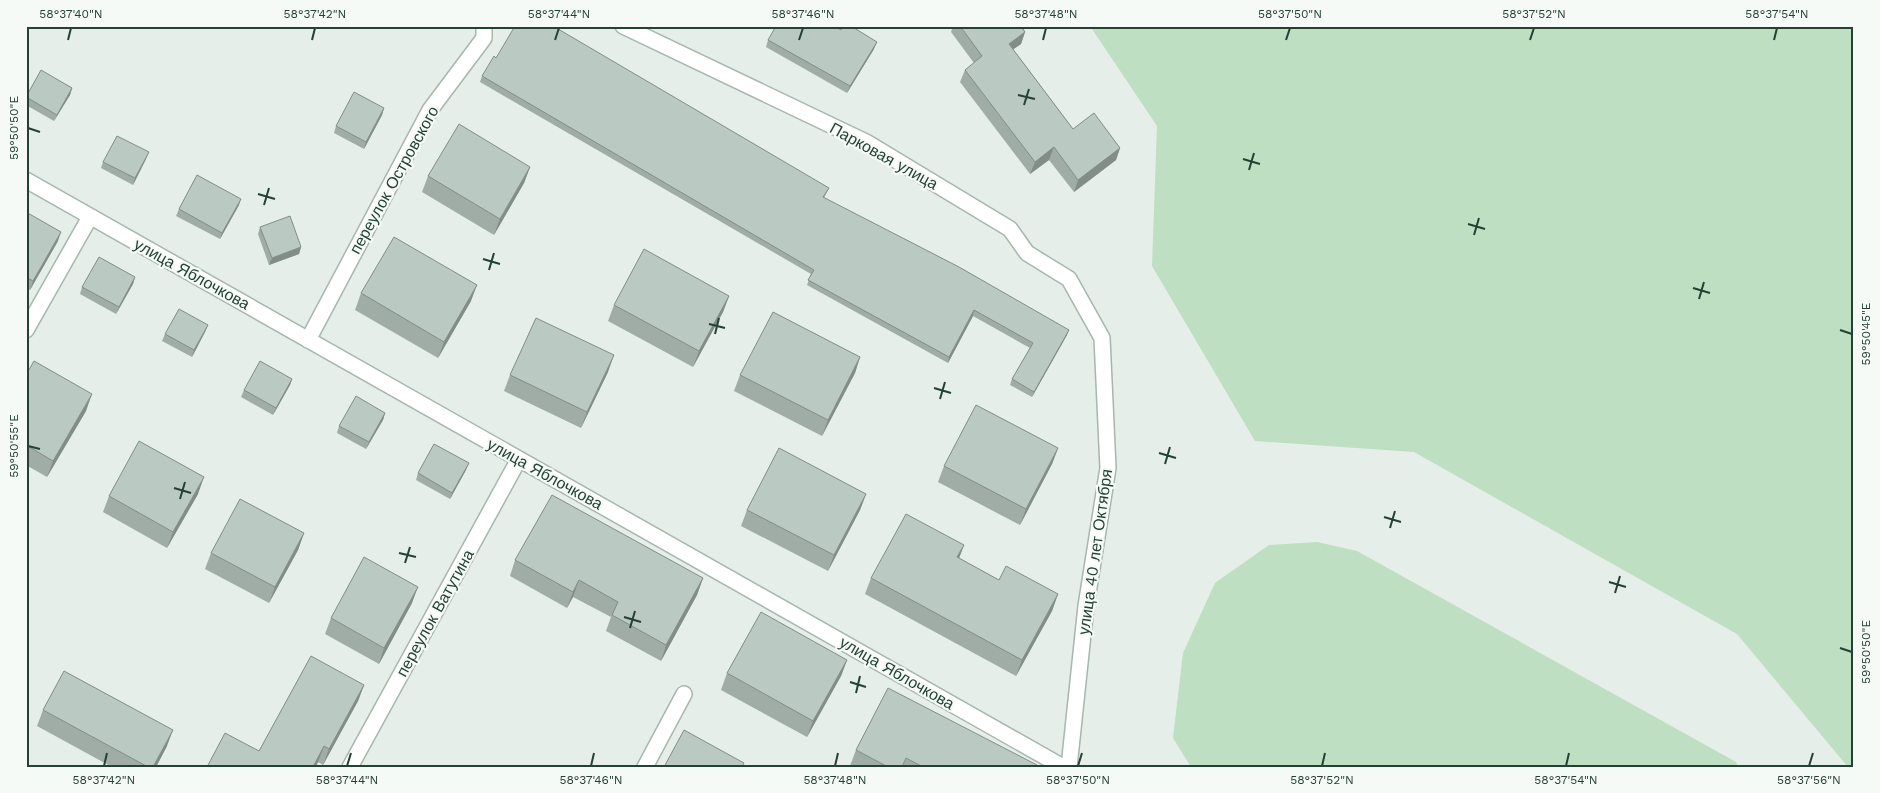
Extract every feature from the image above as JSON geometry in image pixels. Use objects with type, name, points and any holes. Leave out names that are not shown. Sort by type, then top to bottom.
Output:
[{"type":"street","name":"переулок Островского","points":[[308,340],[430,110],[484,38],[484,26]]},
{"type":"street","name":"Парковая улица","points":[[623,26],[866,142],[1010,229],[1027,254],[1069,279],[1102,338]]},
{"type":"street","name":"улица Яблочкова","points":[[26,180],[1063,767]]},
{"type":"street","points":[[26,330],[90,217]]},
{"type":"street","name":"улица 40 лет Октября","points":[[1069,767],[1086,606],[1108,468],[1102,338]]},
{"type":"street","name":"переулок Ватутина","points":[[350,767],[519,459]]},
{"type":"street","points":[[645,767],[684,694]]},
{"type":"green space","points":[[1090,26],[1854,26],[1854,767],[1848,767],[1737,634],[1414,452],[1255,441],[1152,266],[1157,126]]},
{"type":"green space","points":[[1317,542],[1357,551],[1736,762],[1738,767],[1191,767],[1173,738],[1183,653],[1215,583],[1269,545]]},
{"type":"building","points":[[515,26],[553,26],[829,188],[823,197],[959,267],[1069,330],[1034,392],[1012,379],[1033,343],[974,310],[949,357],[808,280],[814,270],[482,76],[494,56],[496,58]]},
{"type":"building","points":[[776,26],[834,26],[841,30],[843,26],[851,26],[877,42],[850,86],[768,40]]},
{"type":"building","points":[[960,26],[1021,26],[1025,32],[1009,44],[1073,129],[1094,113],[1120,148],[1078,180],[1054,147],[1035,162],[965,70],[982,56]]},
{"type":"building","points":[[41,70],[72,88],[57,115],[26,97]]},
{"type":"building","points":[[354,92],[384,108],[366,142],[336,126]]},
{"type":"building","points":[[459,124],[530,167],[500,219],[428,176]]},
{"type":"building","points":[[117,136],[149,152],[135,178],[103,162]]},
{"type":"building","points":[[197,175],[241,199],[222,233],[179,209]]},
{"type":"building","points":[[26,212],[61,232],[33,281],[26,277]]},
{"type":"building","points":[[290,216],[301,247],[272,258],[260,227]]},
{"type":"building","points":[[394,237],[477,285],[444,342],[361,293]]},
{"type":"building","points":[[644,249],[729,296],[699,351],[614,305]]},
{"type":"building","points":[[99,257],[135,277],[119,307],[82,287]]},
{"type":"building","points":[[179,309],[208,325],[194,350],[165,334]]},
{"type":"building","points":[[773,312],[860,357],[828,420],[740,375]]},
{"type":"building","points":[[536,318],[614,355],[587,412],[510,375]]},
{"type":"building","points":[[34,361],[92,394],[53,461],[26,445],[26,375]]},
{"type":"building","points":[[260,361],[292,379],[276,408],[244,390]]},
{"type":"building","points":[[356,396],[385,413],[369,442],[339,426]]},
{"type":"building","points":[[976,405],[1058,448],[1026,509],[944,466]]},
{"type":"building","points":[[139,441],[204,477],[173,532],[109,496]]},
{"type":"building","points":[[434,444],[469,463],[452,493],[418,473]]},
{"type":"building","points":[[779,448],[866,494],[834,555],[747,510]]},
{"type":"building","points":[[552,495],[703,578],[666,645],[612,615],[618,602],[579,580],[573,592],[515,560]]},
{"type":"building","points":[[240,499],[304,533],[275,587],[211,553]]},
{"type":"building","points":[[906,514],[964,545],[957,557],[999,580],[1006,566],[1058,594],[1022,660],[871,578]]},
{"type":"building","points":[[364,557],[418,587],[384,648],[331,618]]},
{"type":"building","points":[[761,612],[847,660],[813,721],[727,673]]},
{"type":"building","points":[[311,656],[364,685],[329,749],[324,746],[313,767],[207,767],[225,733],[259,751]]},
{"type":"building","points":[[64,671],[173,730],[153,767],[148,767],[43,710]]},
{"type":"building","points":[[888,688],[1037,765],[1036,767],[923,767],[906,758],[902,767],[888,767],[856,750]]},
{"type":"building","points":[[684,730],[744,763],[742,767],[664,767]]}]
